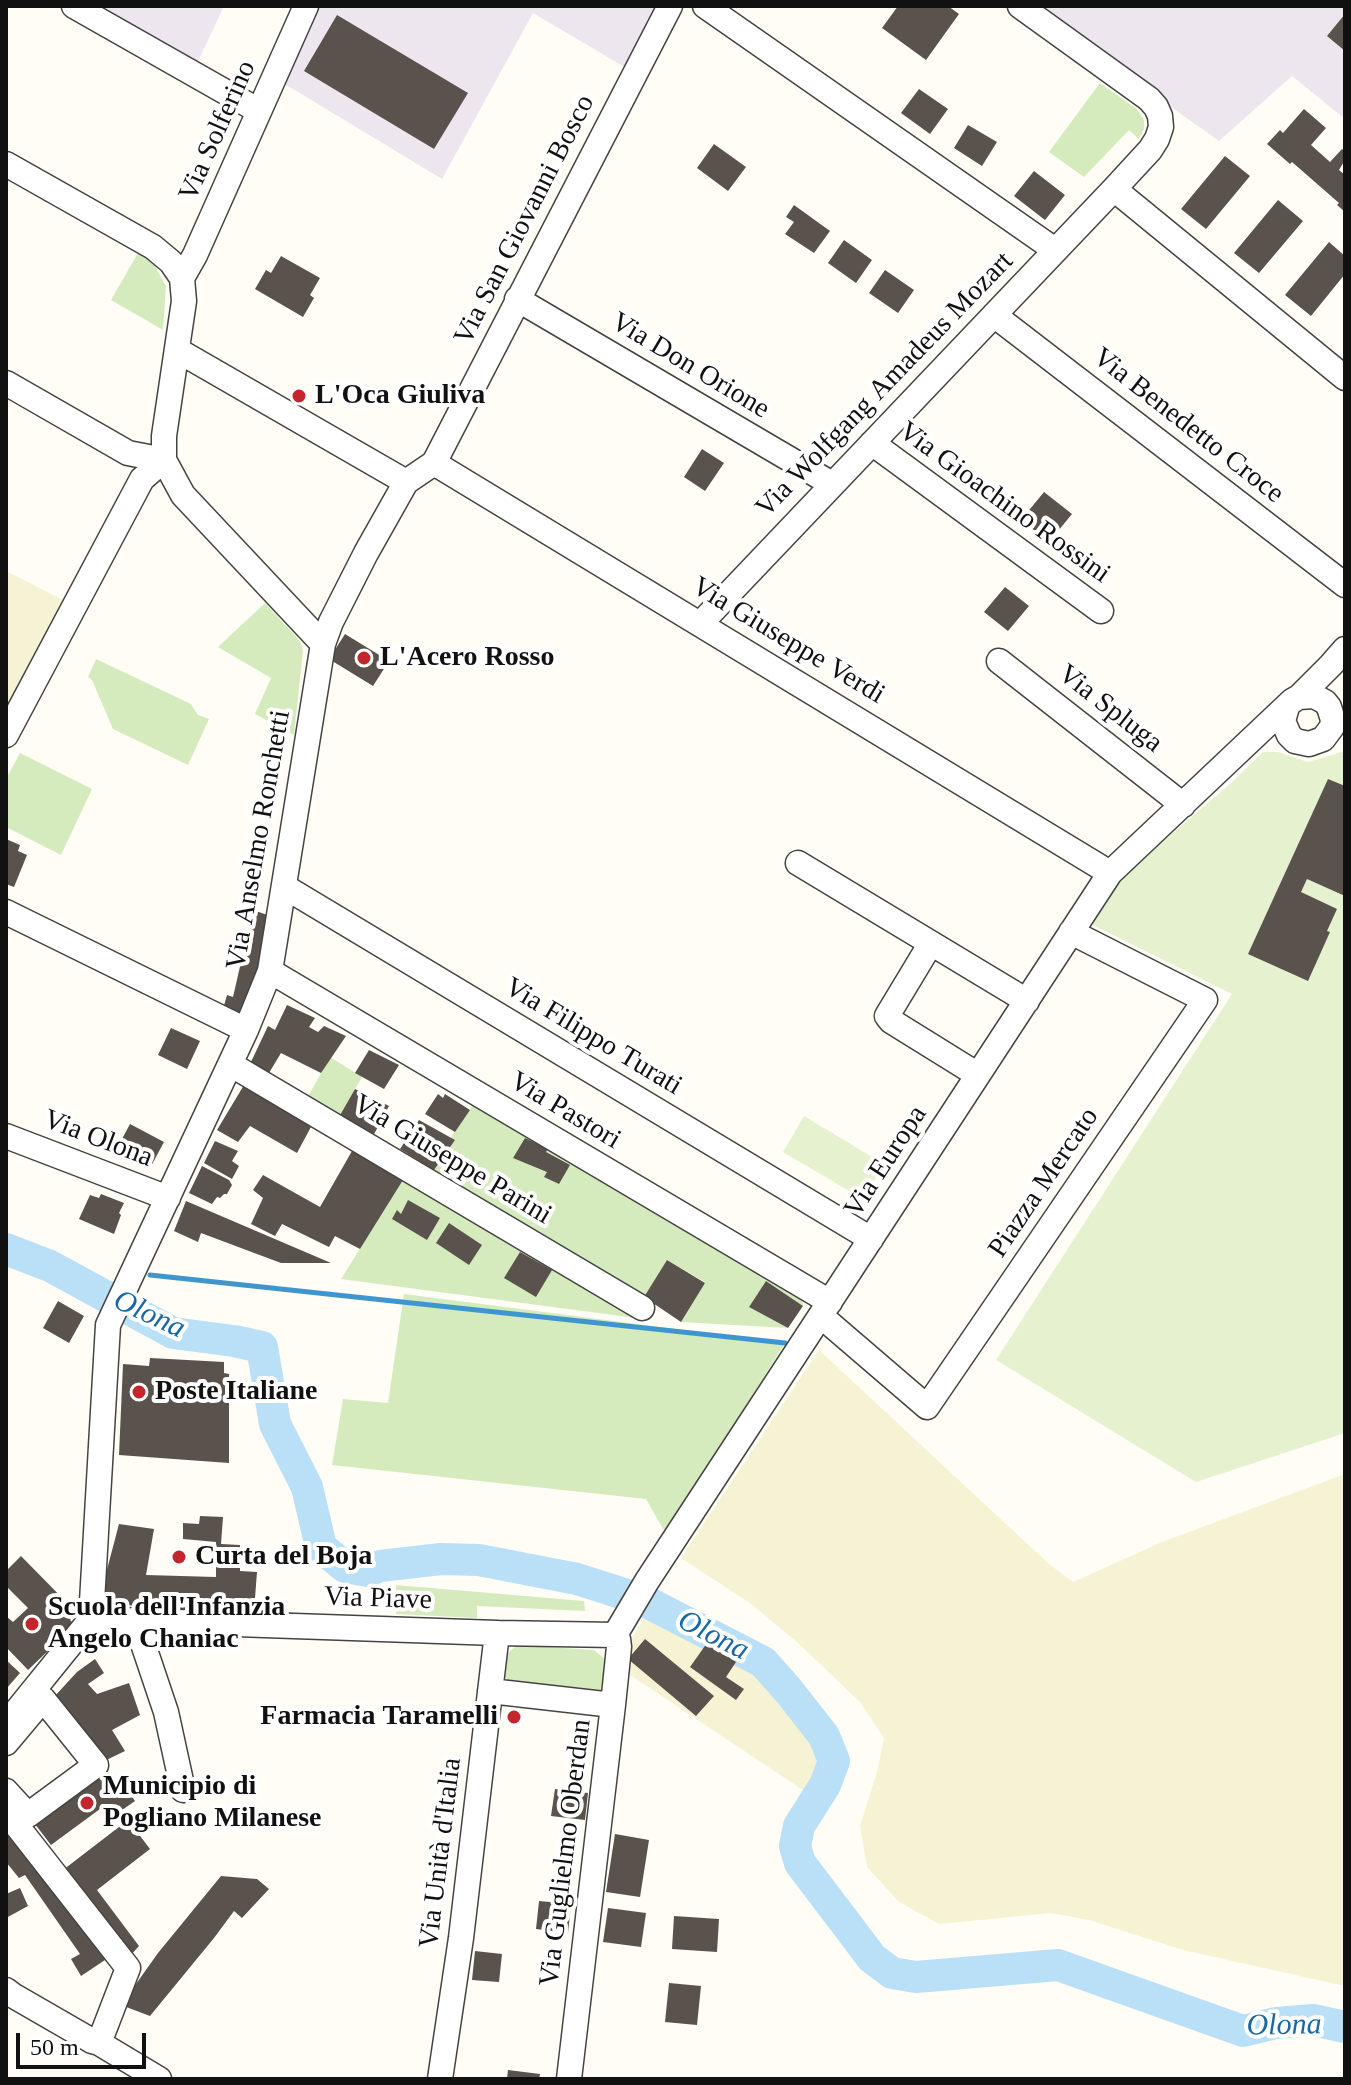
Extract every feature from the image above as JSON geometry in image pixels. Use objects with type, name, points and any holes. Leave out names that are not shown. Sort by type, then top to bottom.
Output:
[{"type":"street","points":[[74,6],[259,111]]},
{"type":"street","name":"Via Solferino","points":[[182,278],[306,6]]},
{"type":"street","name":"Via San Giovanni Bosco","points":[[434,463],[670,6]]},
{"type":"street","points":[[705,6],[1055,250]]},
{"type":"street","name":"Via Wolfgang Amadeus Mozart","points":[[701,623],[1114,189],[1157,139],[1161,127],[1160,116],[1149,99],[1020,6]]},
{"type":"street","points":[[6,164],[153,247],[171,262],[182,278],[184,301],[164,436],[164,460],[183,495],[323,644]]},
{"type":"street","points":[[1114,189],[1345,378]]},
{"type":"street","name":"Via Don Orione","points":[[517,299],[832,484]]},
{"type":"street","name":"Via Benedetto Croce","points":[[994,315],[1345,585]]},
{"type":"street","points":[[177,350],[406,482]]},
{"type":"street","points":[[6,383],[128,453],[164,460]]},
{"type":"street","name":"Via Gioachino Rossini","points":[[872,443],[1101,611]]},
{"type":"street","points":[[6,735],[142,479],[164,460]]},
{"type":"street","name":"Via Anselmo Ronchetti","points":[[91,1619],[108,1325],[246,1030],[270,971],[323,644],[338,608],[406,482],[434,463]]},
{"type":"street","name":"Via Giuseppe Verdi","points":[[434,463],[1110,873]]},
{"type":"street","name":"Via Europa","points":[[615,1635],[647,1581],[1110,873],[1338,657]]},
{"type":"street","name":"Via Europa","points":[[1333,710],[1338,657]]},
{"type":"street","name":"Via Spluga","points":[[999,661],[1183,805]]},
{"type":"street","points":[[1314,696],[1333,710],[1332,727],[1323,740],[1295,741],[1285,729],[1283,721],[1293,702],[1314,696]]},
{"type":"street","points":[[1241,750],[1323,740]]},
{"type":"street","points":[[798,863],[1027,1001]]},
{"type":"street","name":"Via Filippo Turati","points":[[285,887],[871,1239]]},
{"type":"street","points":[[6,912],[246,1030]]},
{"type":"street","name":"Piazza Mercato","points":[[826,1309],[927,1407],[1205,1000],[1071,932]]},
{"type":"street","points":[[931,943],[887,1016],[978,1075]]},
{"type":"street","name":"Via Pastori","points":[[270,971],[826,1309]]},
{"type":"street","name":"Via Giuseppe Parini","points":[[230,1064],[642,1308]]},
{"type":"street","name":"Via Olona","points":[[6,1136],[168,1198]]},
{"type":"street","points":[[7,1727],[91,1619]]},
{"type":"street","name":"Via Piave","points":[[91,1619],[615,1635]]},
{"type":"street","points":[[135,1620],[166,1712],[183,1790]]},
{"type":"street","name":"Via Unità d'Italia","points":[[440,2079],[461,1938],[497,1633]]},
{"type":"street","name":"Via Guglielmo Oberdan","points":[[569,2079],[613,1705],[619,1647],[615,1635]]},
{"type":"street","points":[[490,1691],[613,1705]]},
{"type":"street","points":[[6,1791],[28,1815],[96,1765],[43,1699],[7,1727]]},
{"type":"street","points":[[6,1812],[128,1968],[99,2043]]},
{"type":"street","points":[[6,1990],[159,2079]]},
{"type":"shaded area","points":[[85,6],[224,6],[194,70]]},
{"type":"shaded area","points":[[311,6],[664,6],[631,71],[533,13],[442,179],[278,80]]},
{"type":"shaded area","points":[[1029,6],[1345,6],[1345,119],[1292,76],[1219,141]]},
{"type":"shaded area","points":[[6,571],[65,601],[6,714]]},
{"type":"shaded area","points":[[819,1350],[1049,1564],[1073,1582],[1162,1542],[1345,1474],[1345,1986],[1183,1950],[1089,1920],[1051,1913],[939,1924],[899,1902],[867,1867],[860,1826],[884,1738],[860,1702],[797,1642],[750,1603],[681,1558]]},
{"type":"shaded area","points":[[650,1609],[760,1664],[819,1737],[828,1761],[821,1782],[809,1794],[624,1671],[626,1648]]},
{"type":"green space","points":[[1100,83],[1137,109],[1144,120],[1144,129],[1139,139],[1129,130],[1084,177],[1049,152]]},
{"type":"green space","points":[[138,253],[153,263],[166,286],[163,330],[111,300]]},
{"type":"green space","points":[[265,603],[299,640],[303,651],[294,735],[255,714],[271,678],[218,647]]},
{"type":"green space","points":[[96,659],[191,704],[198,715],[209,719],[188,765],[113,729],[88,677]]},
{"type":"green space","points":[[1345,751],[1345,1433],[1196,1482],[996,1360],[1232,994],[1089,923],[1118,880],[1263,752],[1278,752],[1308,762]]},
{"type":"green space","points":[[20,753],[92,789],[61,855],[6,827],[6,779]]},
{"type":"green space","points":[[330,1057],[362,1077],[339,1117],[306,1100]]},
{"type":"green space","points":[[475,1102],[802,1295],[803,1306],[766,1281],[749,1307],[788,1328],[681,1322],[705,1282],[667,1260],[644,1297],[434,1170],[454,1140],[451,1137]]},
{"type":"green space","points":[[804,1116],[884,1164],[863,1199],[783,1152]]},
{"type":"green space","points":[[403,1180],[636,1318],[341,1279]]},
{"type":"green space","points":[[404,1294],[785,1343],[666,1534],[646,1499],[332,1465],[343,1399],[388,1403]]},
{"type":"green space","points":[[396,1585],[584,1601],[585,1611],[477,1606],[477,1618],[396,1614]]},
{"type":"green space","points":[[517,1645],[594,1650],[606,1660],[602,1689],[596,1694],[510,1682],[502,1675],[505,1656]]},
{"type":"building","points":[[898,6],[948,6],[959,14],[926,60],[882,28]]},
{"type":"building","points":[[1345,14],[1345,51],[1327,36]]},
{"type":"building","points":[[337,15],[468,93],[434,149],[304,71]]},
{"type":"building","points":[[919,89],[948,109],[930,134],[901,113]]},
{"type":"building","points":[[1304,109],[1326,128],[1311,145],[1330,162],[1342,149],[1345,151],[1345,160],[1339,170],[1345,175],[1345,212],[1337,205],[1339,203],[1292,162],[1290,164],[1267,144],[1280,130],[1283,133]]},
{"type":"building","points":[[968,125],[997,142],[982,166],[954,148]]},
{"type":"building","points":[[714,144],[746,167],[728,191],[697,168]]},
{"type":"building","points":[[1225,156],[1250,176],[1206,229],[1181,209]]},
{"type":"building","points":[[1034,171],[1065,195],[1045,220],[1014,196]]},
{"type":"building","points":[[1278,200],[1303,221],[1259,273],[1234,253]]},
{"type":"building","points":[[794,205],[830,231],[814,253],[785,234],[794,222],[786,217]]},
{"type":"building","points":[[844,240],[872,260],[856,283],[828,263]]},
{"type":"building","points":[[1329,242],[1345,256],[1345,274],[1311,316],[1285,295]]},
{"type":"building","points":[[281,256],[320,278],[310,295],[314,298],[303,317],[255,289],[266,270],[271,273]]},
{"type":"building","points":[[885,270],[914,290],[898,313],[869,293]]},
{"type":"building","points":[[702,449],[724,463],[705,491],[684,477]]},
{"type":"building","points":[[1044,492],[1072,514],[1049,542],[1021,520]]},
{"type":"building","points":[[1005,587],[1029,606],[1008,631],[984,612]]},
{"type":"building","points":[[345,634],[389,661],[373,686],[329,659]]},
{"type":"building","points":[[1328,779],[1345,786],[1345,896],[1307,879],[1301,892],[1337,909],[1308,981],[1248,954]]},
{"type":"building","points":[[6,839],[20,845],[18,851],[27,855],[14,887],[6,884]]},
{"type":"building","points":[[253,910],[273,917],[246,1018],[223,1009],[227,995],[233,997]]},
{"type":"building","points":[[287,1005],[315,1018],[309,1027],[318,1032],[324,1026],[346,1036],[321,1073],[281,1053],[269,1073],[250,1064],[268,1026],[275,1030]]},
{"type":"building","points":[[171,1028],[200,1041],[187,1069],[158,1055]]},
{"type":"building","points":[[369,1050],[399,1065],[384,1089],[355,1073]]},
{"type":"building","points":[[244,1085],[312,1125],[297,1153],[250,1126],[238,1142],[217,1130]]},
{"type":"building","points":[[355,1089],[389,1106],[373,1136],[339,1117]]},
{"type":"building","points":[[438,1094],[443,1098],[445,1094],[470,1110],[455,1132],[425,1114]]},
{"type":"building","points":[[419,1120],[455,1140],[434,1170],[400,1149]]},
{"type":"building","points":[[130,1124],[164,1142],[149,1170],[115,1152]]},
{"type":"building","points":[[525,1138],[548,1149],[546,1152],[570,1165],[559,1184],[544,1177],[547,1172],[513,1158]]},
{"type":"building","points":[[215,1141],[238,1151],[232,1161],[239,1166],[232,1179],[204,1163]]},
{"type":"building","points":[[352,1151],[403,1180],[360,1249],[335,1236],[329,1247],[282,1224],[275,1236],[251,1224],[263,1198],[253,1190],[263,1175],[320,1207]]},
{"type":"building","points":[[202,1166],[229,1180],[232,1185],[227,1194],[217,1197],[212,1204],[189,1193]]},
{"type":"building","points":[[101,1194],[124,1203],[114,1234],[79,1219],[90,1195],[99,1198]]},
{"type":"building","points":[[408,1200],[440,1218],[427,1240],[392,1219],[397,1210],[401,1214]]},
{"type":"building","points":[[186,1201],[331,1263],[281,1263],[201,1233],[198,1242],[174,1231]]},
{"type":"building","points":[[449,1223],[482,1245],[469,1265],[436,1243]]},
{"type":"building","points":[[520,1252],[552,1270],[536,1297],[504,1278]]},
{"type":"building","points":[[667,1260],[705,1283],[681,1322],[644,1297]]},
{"type":"building","points":[[766,1281],[803,1306],[788,1328],[749,1307]]},
{"type":"building","points":[[58,1301],[84,1316],[69,1343],[43,1328]]},
{"type":"building","points":[[150,1358],[224,1362],[224,1373],[229,1374],[229,1463],[119,1455],[123,1364],[149,1366]]},
{"type":"building","points":[[200,1516],[223,1517],[221,1544],[240,1545],[240,1571],[257,1572],[254,1611],[205,1606],[205,1613],[106,1603],[104,1581],[119,1524],[154,1529],[146,1575],[216,1577],[216,1542],[183,1539],[183,1523],[199,1524]]},
{"type":"building","points":[[21,1556],[77,1613],[70,1620],[75,1625],[28,1670],[6,1647],[6,1616],[13,1622],[28,1608],[6,1586],[6,1571]]},
{"type":"building","points":[[645,1639],[714,1696],[696,1716],[628,1659]]},
{"type":"building","points":[[707,1643],[736,1662],[726,1677],[744,1689],[736,1700],[690,1667]]},
{"type":"building","points":[[95,1659],[104,1673],[88,1684],[97,1694],[129,1683],[140,1715],[112,1730],[125,1751],[96,1765],[54,1697],[77,1672]]},
{"type":"building","points":[[6,1660],[20,1673],[6,1689]]},
{"type":"building","name":"Municipio di Pogliano Milanese","points":[[96,1765],[111,1784],[118,1778],[135,1801],[112,1817],[104,1806],[51,1845],[28,1815]]},
{"type":"building","points":[[555,1789],[588,1793],[585,1820],[551,1816]]},
{"type":"building","points":[[128,1820],[150,1849],[97,1890],[139,1946],[130,1956],[63,1870]]},
{"type":"building","points":[[6,1826],[111,1956],[81,1976],[71,1959],[80,1954],[25,1875],[19,1878],[6,1862]]},
{"type":"building","points":[[615,1834],[649,1840],[640,1897],[606,1892]]},
{"type":"building","points":[[221,1876],[257,1879],[269,1889],[242,1918],[234,1911],[150,2016],[121,2005],[158,1953]]},
{"type":"building","points":[[20,1888],[28,1906],[6,1918],[6,1894]]},
{"type":"building","points":[[539,1901],[571,1904],[568,1933],[536,1929]]},
{"type":"building","points":[[608,1908],[646,1913],[641,1947],[603,1942]]},
{"type":"building","points":[[674,1916],[719,1919],[717,1952],[672,1949]]},
{"type":"building","points":[[475,1951],[502,1954],[499,1982],[472,1980]]},
{"type":"building","points":[[669,1983],[701,1986],[697,2025],[665,2022]]},
{"type":"building","points":[[508,2070],[540,2074],[539,2079],[507,2079]]},
{"type":"waterway","name":"Olona","points":[[6,1249],[50,1266],[173,1333],[262,1347],[275,1424],[307,1487],[321,1547],[345,1567],[368,1571],[380,1566],[441,1559],[479,1560],[577,1579],[643,1600],[763,1662],[824,1736],[834,1761],[825,1785],[799,1826],[795,1846],[800,1863],[872,1958],[892,1973],[916,1977],[1058,1965],[1243,2031],[1276,2023],[1313,2020],[1345,2027]]},
{"type":"waterway","points":[[150,1275],[785,1343]]},
{"type":"place","name":"L'Oca Giuliva","points":[[299,396]]},
{"type":"place","name":"L'Acero Rosso","points":[[364,658]]},
{"type":"place","name":"Poste Italiane","points":[[139,1392]]},
{"type":"place","name":"Curta del Boja","points":[[179,1557]]},
{"type":"place","name":"Scuola dell'Infanzia Angelo Chaniac","points":[[32,1624]]},
{"type":"place","name":"Farmacia Taramelli","points":[[514,1717]]},
{"type":"place","name":"Municipio di Pogliano Milanese","points":[[87,1803]]}]
